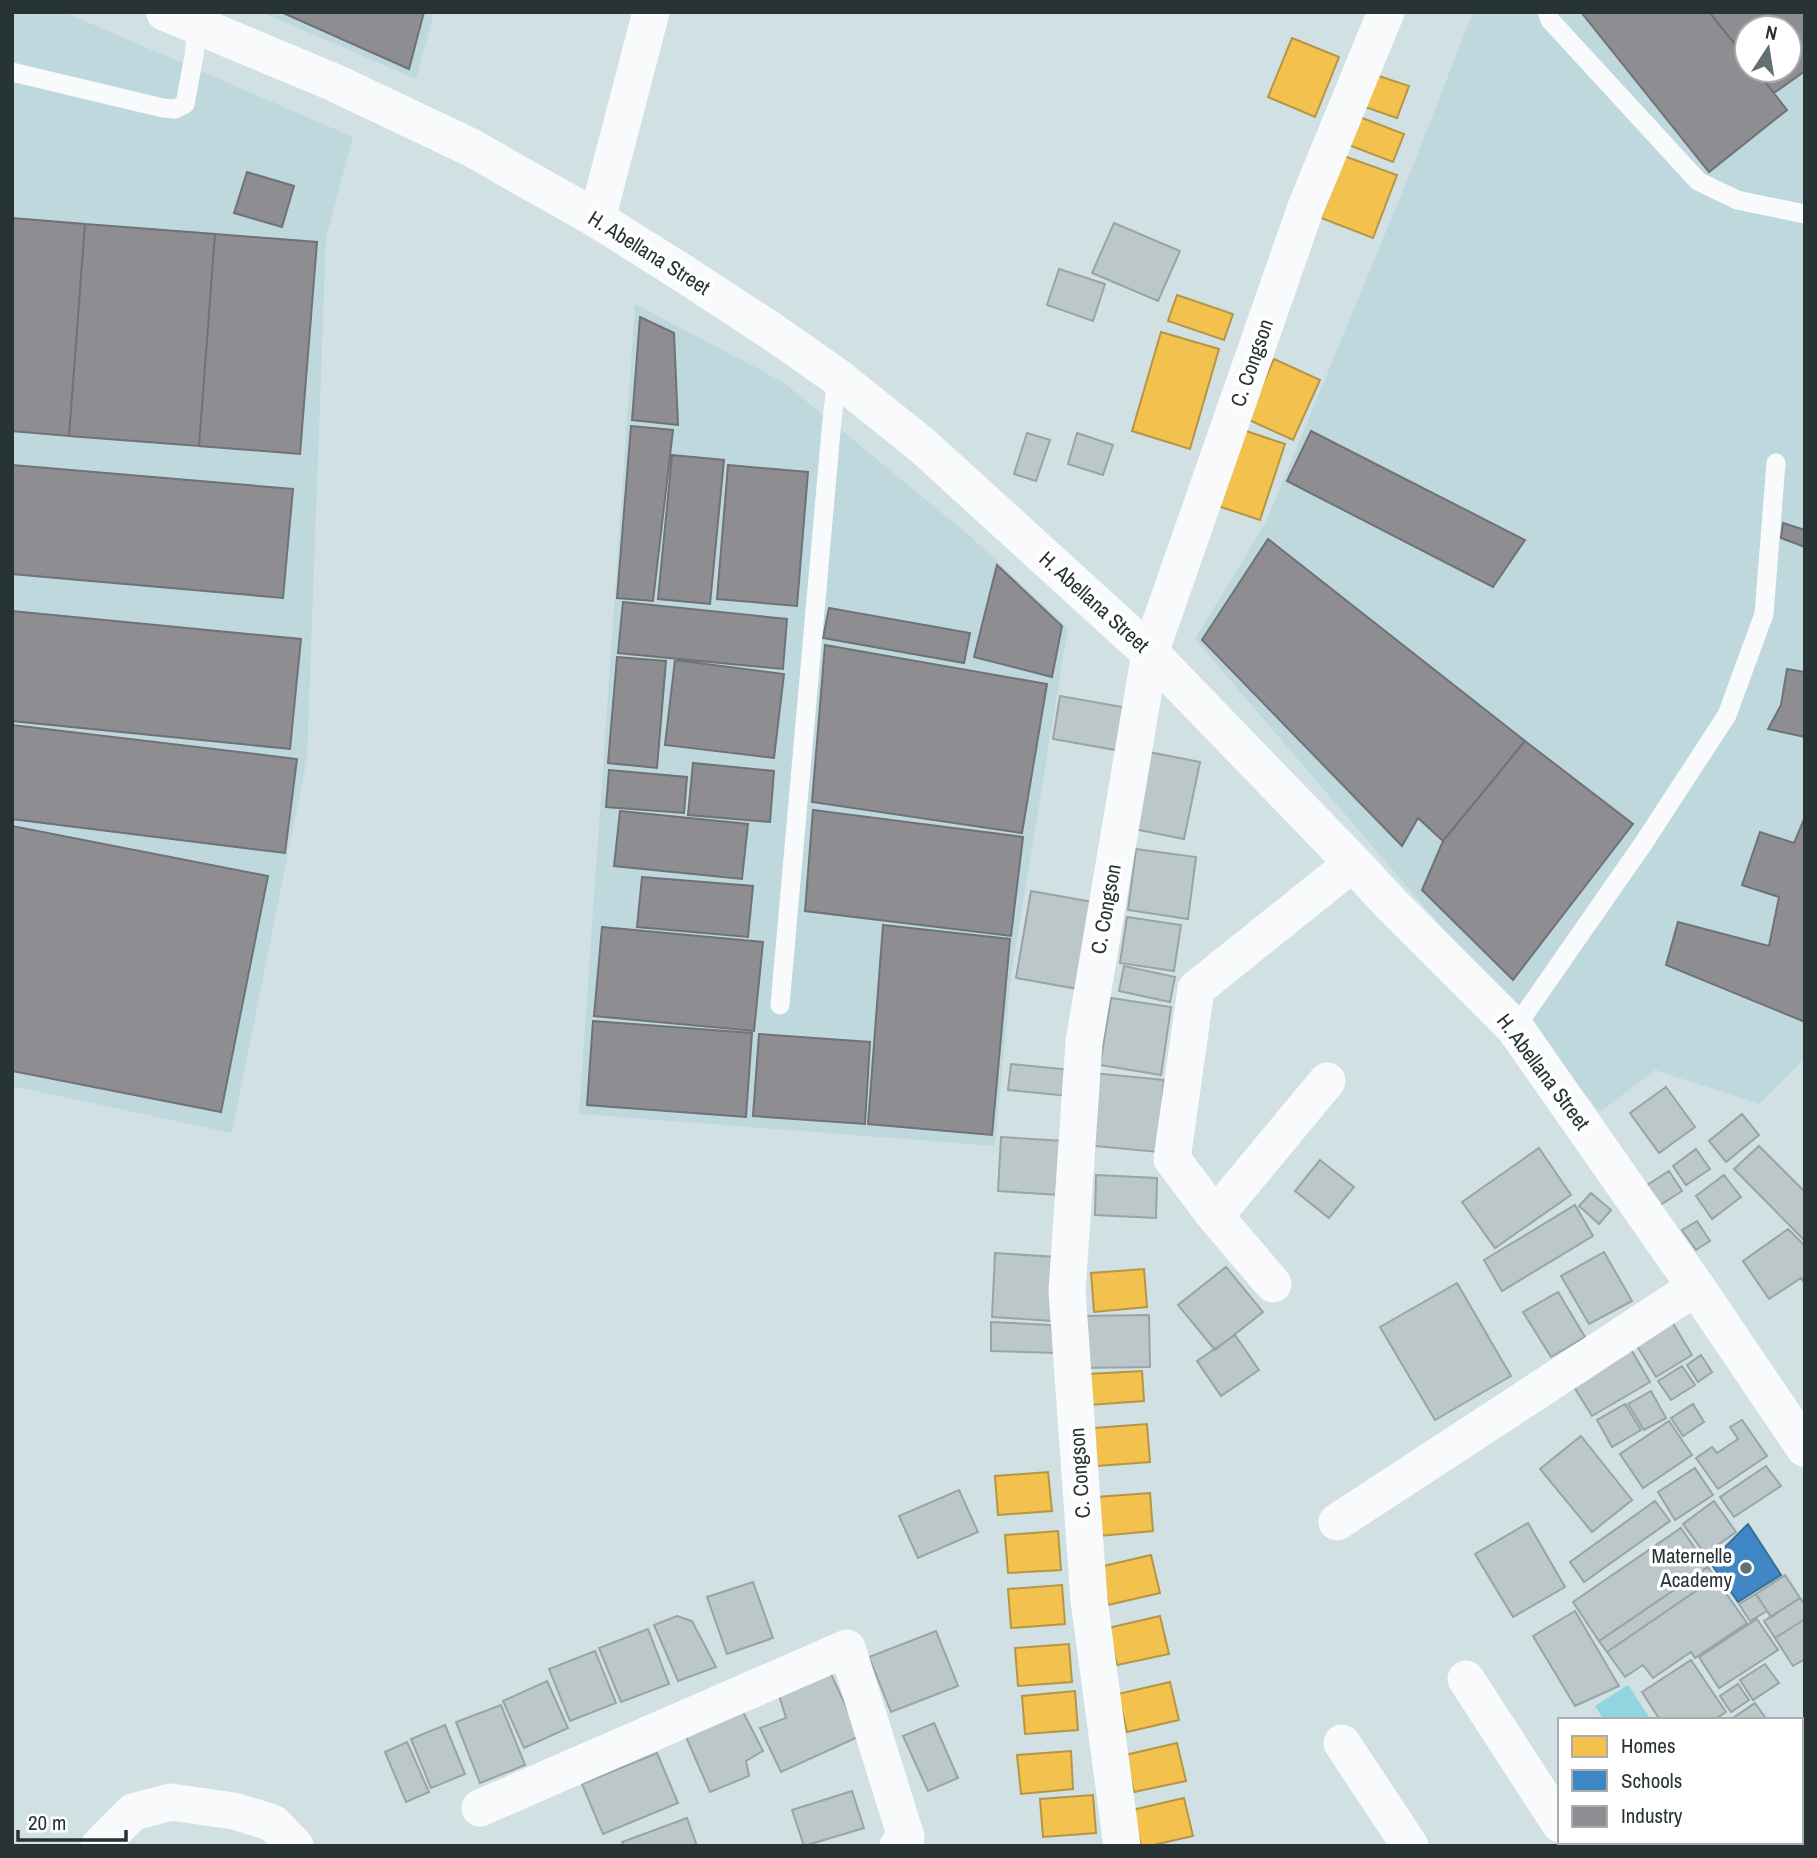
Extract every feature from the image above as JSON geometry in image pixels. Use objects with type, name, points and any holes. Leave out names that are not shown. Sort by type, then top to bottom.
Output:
[{"type":"main road","name":"H. Abellana Street","points":[[181,19],[333,82],[470,147],[597,219],[838,377],[923,446],[1150,653],[1391,904],[1515,1028],[1801,1435]]},
{"type":"street","points":[[597,219],[650,12]]},
{"type":"street","name":"C. Congson","points":[[1122,1846],[1089,1600],[1067,1291],[1084,1042],[1150,653],[1306,207],[1386,12]]},
{"type":"street","points":[[1273,1284],[1215,1216],[1172,1159],[1196,989],[1353,863]]},
{"type":"street","points":[[1215,1216],[1327,1081]]},
{"type":"street","points":[[1337,1522],[1696,1286]]},
{"type":"street","points":[[480,1808],[847,1648],[906,1837],[898,1846]]},
{"type":"street","points":[[1466,1679],[1558,1821]]},
{"type":"street","points":[[1342,1743],[1410,1846]]},
{"type":"street","points":[[99,1846],[133,1812],[171,1802],[234,1811],[274,1824],[295,1846]]},
{"type":"lane","points":[[1547,12],[1550,20],[1698,181],[1737,200],[1805,214]]},
{"type":"lane","points":[[12,72],[175,109],[185,104],[181,19]]},
{"type":"lane","points":[[780,1005],[831,420],[838,377]]},
{"type":"lane","points":[[1515,1028],[1645,841],[1727,715],[1765,614],[1776,463]]},
{"type":"shaded area","points":[[12,12],[64,12],[353,137],[326,237],[307,759],[232,1133],[12,1086]]},
{"type":"shaded area","points":[[261,12],[434,12],[416,79]]},
{"type":"shaded area","points":[[1473,12],[1805,12],[1805,1058],[1759,1104],[1655,1070],[1600,1112],[1195,639],[1266,522],[1411,171]]},
{"type":"shaded area","points":[[635,304],[783,382],[971,537],[1068,628],[1011,976],[995,1146],[579,1114]]},
{"type":"shaded area","points":[[1628,1685],[1650,1718],[1603,1718],[1595,1706]]},
{"type":"building: Homes","points":[[1292,38],[1339,57],[1315,117],[1268,97]]},
{"type":"building: Homes","points":[[1370,73],[1409,86],[1397,118],[1359,105]]},
{"type":"building: Homes","points":[[1357,116],[1404,134],[1393,162],[1346,144]]},
{"type":"building: Homes","points":[[1344,156],[1397,175],[1373,238],[1321,218]]},
{"type":"building: Homes","points":[[1177,295],[1233,314],[1224,340],[1168,321]]},
{"type":"building: Homes","points":[[1161,332],[1219,349],[1190,449],[1132,431]]},
{"type":"building: Homes","points":[[1274,359],[1320,380],[1293,440],[1247,419]]},
{"type":"building: Homes","points":[[1240,429],[1285,444],[1260,520],[1215,505]]},
{"type":"building: Homes","points":[[1144,1269],[1147,1307],[1094,1312],[1091,1273]]},
{"type":"building: Homes","points":[[1142,1371],[1144,1401],[1090,1405],[1088,1374]]},
{"type":"building: Homes","points":[[1147,1424],[1150,1462],[1097,1466],[1094,1428]]},
{"type":"building: Homes","points":[[1048,1472],[1052,1511],[998,1515],[995,1476]]},
{"type":"building: Homes","points":[[1150,1493],[1153,1531],[1100,1536],[1096,1497]]},
{"type":"building: Homes","points":[[1058,1531],[1061,1570],[1008,1573],[1005,1535]]},
{"type":"building: Homes","points":[[1151,1555],[1160,1593],[1108,1605],[1099,1567]]},
{"type":"building: Homes","points":[[1062,1585],[1065,1624],[1011,1628],[1008,1589]]},
{"type":"building: Homes","points":[[1160,1616],[1169,1654],[1117,1665],[1108,1628]]},
{"type":"building: Homes","points":[[1069,1644],[1072,1682],[1018,1686],[1015,1648]]},
{"type":"building: Homes","points":[[1170,1682],[1179,1720],[1127,1732],[1118,1694]]},
{"type":"building: Homes","points":[[1075,1691],[1078,1730],[1025,1734],[1022,1696]]},
{"type":"building: Homes","points":[[1177,1743],[1186,1781],[1134,1792],[1125,1755]]},
{"type":"building: Homes","points":[[1071,1751],[1073,1789],[1021,1794],[1017,1755]]},
{"type":"building: Homes","points":[[1093,1795],[1096,1833],[1043,1837],[1040,1799]]},
{"type":"building: Homes","points":[[1184,1798],[1193,1836],[1141,1846],[1132,1810]]},
{"type":"building: Schools","name":"Maternelle Academy","points":[[1748,1524],[1781,1575],[1738,1602],[1710,1562]]},
{"type":"building: Industry","points":[[281,12],[424,12],[409,69]]},
{"type":"building: Industry","points":[[1581,12],[1709,12],[1733,42],[1733,84],[1767,84],[1787,110],[1709,172]]},
{"type":"building: Industry","points":[[1709,12],[1805,12],[1803,72],[1803,14],[1733,14],[1733,42]]},
{"type":"building: Industry","points":[[1767,84],[1787,84],[1774,93]]},
{"type":"building: Industry","points":[[247,172],[294,186],[282,227],[234,213]]},
{"type":"building: Industry","points":[[12,218],[85,224],[69,436],[12,431]]},
{"type":"building: Industry","points":[[85,224],[215,234],[199,446],[69,436]]},
{"type":"building: Industry","points":[[215,234],[317,242],[300,454],[199,446]]},
{"type":"building: Industry","points":[[640,317],[674,333],[678,425],[632,420]]},
{"type":"building: Industry","points":[[631,426],[673,430],[653,601],[617,598]]},
{"type":"building: Industry","points":[[1311,431],[1525,540],[1493,587],[1287,481]]},
{"type":"building: Industry","points":[[672,455],[724,460],[710,604],[658,599]]},
{"type":"building: Industry","points":[[12,465],[293,489],[283,598],[12,574]]},
{"type":"building: Industry","points":[[728,465],[808,472],[797,606],[717,599]]},
{"type":"building: Industry","points":[[1783,523],[1805,530],[1805,547],[1781,538]]},
{"type":"building: Industry","points":[[1268,539],[1525,741],[1443,841],[1418,818],[1402,846],[1202,640]]},
{"type":"building: Industry","points":[[997,565],[1062,626],[1052,677],[974,657]]},
{"type":"building: Industry","points":[[623,602],[787,619],[783,669],[618,653]]},
{"type":"building: Industry","points":[[829,608],[970,633],[964,663],[823,638]]},
{"type":"building: Industry","points":[[12,611],[301,639],[290,749],[12,721]]},
{"type":"building: Industry","points":[[825,645],[1047,684],[1022,833],[812,802]]},
{"type":"building: Industry","points":[[617,657],[666,661],[657,768],[608,763]]},
{"type":"building: Industry","points":[[675,660],[784,674],[774,758],[665,745]]},
{"type":"building: Industry","points":[[1787,669],[1805,672],[1805,737],[1768,729],[1781,705]]},
{"type":"building: Industry","points":[[12,725],[297,759],[285,853],[12,819]]},
{"type":"building: Industry","points":[[1525,741],[1633,824],[1513,980],[1422,890],[1443,841]]},
{"type":"building: Industry","points":[[693,763],[774,771],[770,822],[688,815]]},
{"type":"building: Industry","points":[[609,770],[687,777],[684,813],[606,807]]},
{"type":"building: Industry","points":[[813,810],[1023,837],[1011,936],[805,911]]},
{"type":"building: Industry","points":[[620,811],[748,824],[742,879],[614,866]]},
{"type":"building: Industry","points":[[1805,817],[1805,1022],[1666,965],[1678,922],[1769,946],[1779,897],[1742,885],[1760,832],[1794,843]]},
{"type":"building: Industry","points":[[12,826],[268,876],[221,1112],[12,1071]]},
{"type":"building: Industry","points":[[642,877],[753,886],[748,937],[637,927]]},
{"type":"building: Industry","points":[[883,925],[1010,939],[992,1135],[868,1124]]},
{"type":"building: Industry","points":[[602,927],[763,942],[754,1031],[594,1016]]},
{"type":"building: Industry","points":[[593,1021],[752,1033],[746,1117],[587,1105]]},
{"type":"building: Industry","points":[[759,1034],[870,1042],[865,1124],[753,1116]]},
{"type":"building: Other","points":[[1114,223],[1180,251],[1158,301],[1092,273]]},
{"type":"building: Other","points":[[1059,269],[1105,284],[1093,321],[1047,305]]},
{"type":"building: Other","points":[[1027,433],[1050,440],[1036,481],[1014,474]]},
{"type":"building: Other","points":[[1077,433],[1113,445],[1103,475],[1068,464]]},
{"type":"building: Other","points":[[1060,696],[1128,708],[1121,751],[1053,739]]},
{"type":"building: Other","points":[[1144,751],[1200,762],[1184,839],[1129,828]]},
{"type":"building: Other","points":[[1136,849],[1196,857],[1188,919],[1128,910]]},
{"type":"building: Other","points":[[1031,891],[1093,902],[1078,989],[1016,978]]},
{"type":"building: Other","points":[[1127,917],[1181,925],[1174,971],[1120,963]]},
{"type":"building: Other","points":[[1124,966],[1175,977],[1170,1002],[1119,991]]},
{"type":"building: Other","points":[[1111,998],[1171,1007],[1161,1075],[1100,1065]]},
{"type":"building: Other","points":[[1011,1064],[1071,1070],[1068,1096],[1008,1090]]},
{"type":"building: Other","points":[[1092,1073],[1164,1080],[1158,1152],[1085,1145]]},
{"type":"building: Other","points":[[1666,1087],[1695,1127],[1659,1153],[1630,1113]]},
{"type":"building: Other","points":[[1742,1114],[1759,1135],[1726,1162],[1709,1141]]},
{"type":"building: Other","points":[[1001,1137],[1063,1141],[1059,1195],[998,1191]]},
{"type":"building: Other","points":[[1759,1146],[1805,1192],[1805,1241],[1734,1169]]},
{"type":"building: Other","points":[[1539,1148],[1571,1195],[1495,1248],[1462,1202]]},
{"type":"building: Other","points":[[1696,1149],[1710,1169],[1686,1185],[1673,1166]]},
{"type":"building: Other","points":[[1320,1160],[1354,1187],[1329,1218],[1295,1191]]},
{"type":"building: Other","points":[[1669,1171],[1682,1191],[1660,1205],[1647,1185]]},
{"type":"building: Other","points":[[1096,1175],[1157,1178],[1156,1218],[1095,1215]]},
{"type":"building: Other","points":[[1724,1175],[1741,1197],[1712,1219],[1696,1196]]},
{"type":"building: Other","points":[[1591,1193],[1611,1210],[1599,1224],[1579,1206]]},
{"type":"building: Other","points":[[1575,1205],[1593,1236],[1502,1291],[1484,1260]]},
{"type":"building: Other","points":[[1697,1221],[1710,1241],[1696,1250],[1682,1230]]},
{"type":"building: Other","points":[[1788,1229],[1805,1246],[1805,1284],[1801,1278],[1769,1299],[1743,1261]]},
{"type":"building: Other","points":[[1604,1252],[1632,1301],[1589,1324],[1561,1276]]},
{"type":"building: Other","points":[[995,1253],[1056,1257],[1052,1321],[992,1317]]},
{"type":"building: Other","points":[[1226,1267],[1263,1312],[1215,1350],[1178,1305]]},
{"type":"building: Other","points":[[1457,1283],[1511,1376],[1435,1420],[1380,1327]]},
{"type":"building: Other","points":[[1558,1292],[1585,1337],[1551,1357],[1523,1312]]},
{"type":"building: Other","points":[[1149,1315],[1150,1367],[1080,1368],[1079,1316]]},
{"type":"building: Other","points":[[1671,1320],[1692,1355],[1656,1377],[1634,1341]]},
{"type":"building: Other","points":[[991,1322],[1051,1325],[1055,1353],[991,1351]]},
{"type":"building: Other","points":[[1235,1335],[1259,1370],[1221,1396],[1197,1361]]},
{"type":"building: Other","points":[[1625,1339],[1650,1382],[1592,1416],[1566,1374]]},
{"type":"building: Other","points":[[1701,1355],[1712,1372],[1698,1382],[1687,1365]]},
{"type":"building: Other","points":[[1682,1366],[1695,1385],[1671,1400],[1658,1381]]},
{"type":"building: Other","points":[[1651,1391],[1666,1418],[1644,1430],[1628,1404]]},
{"type":"building: Other","points":[[1625,1404],[1641,1430],[1612,1447],[1597,1420]]},
{"type":"building: Other","points":[[1693,1404],[1704,1422],[1683,1436],[1671,1418]]},
{"type":"building: Other","points":[[1742,1420],[1767,1456],[1718,1489],[1696,1458],[1712,1447],[1717,1453],[1738,1439],[1730,1427]]},
{"type":"building: Other","points":[[1669,1421],[1692,1455],[1643,1488],[1620,1454]]},
{"type":"building: Other","points":[[1581,1436],[1632,1500],[1592,1532],[1540,1469]]},
{"type":"building: Other","points":[[1766,1466],[1781,1486],[1734,1517],[1720,1497]]},
{"type":"building: Other","points":[[1695,1468],[1713,1495],[1675,1520],[1658,1492]]},
{"type":"building: Other","points":[[959,1490],[978,1532],[918,1558],[899,1516]]},
{"type":"building: Other","points":[[1655,1501],[1670,1521],[1584,1582],[1570,1562]]},
{"type":"building: Other","points":[[1714,1501],[1736,1532],[1705,1554],[1683,1524]]},
{"type":"building: Other","points":[[1528,1523],[1565,1587],[1513,1617],[1475,1554]]},
{"type":"building: Other","points":[[1681,1528],[1708,1567],[1599,1641],[1573,1602]]},
{"type":"building: Other","points":[[1708,1567],[1715,1578],[1607,1652],[1599,1641]]},
{"type":"building: Other","points":[[1785,1575],[1800,1598],[1771,1617],[1756,1594]]},
{"type":"building: Other","points":[[1715,1578],[1747,1623],[1695,1658],[1691,1652],[1653,1678],[1643,1665],[1625,1677],[1607,1652]]},
{"type":"building: Other","points":[[753,1582],[773,1638],[727,1654],[707,1597]]},
{"type":"building: Other","points":[[1756,1594],[1767,1611],[1750,1621],[1739,1604]]},
{"type":"building: Other","points":[[1800,1598],[1805,1604],[1805,1619],[1775,1638],[1764,1621]]},
{"type":"building: Other","points":[[1575,1611],[1619,1686],[1575,1706],[1533,1636]]},
{"type":"building: Other","points":[[677,1616],[692,1621],[716,1667],[678,1681],[654,1625]]},
{"type":"building: Other","points":[[1757,1619],[1778,1650],[1719,1688],[1699,1657]]},
{"type":"building: Other","points":[[1805,1619],[1805,1659],[1793,1666],[1775,1638]]},
{"type":"building: Other","points":[[648,1629],[669,1684],[621,1702],[599,1648]]},
{"type":"building: Other","points":[[936,1631],[958,1686],[891,1712],[869,1657]]},
{"type":"building: Other","points":[[595,1651],[616,1703],[570,1721],[549,1669]]},
{"type":"building: Other","points":[[1691,1660],[1726,1712],[1717,1718],[1659,1718],[1642,1692]]},
{"type":"building: Other","points":[[1765,1664],[1779,1683],[1753,1700],[1740,1680]]},
{"type":"building: Other","points":[[830,1672],[860,1736],[781,1772],[760,1728],[786,1718],[778,1692]]},
{"type":"building: Other","points":[[547,1681],[568,1728],[524,1748],[503,1701]]},
{"type":"building: Other","points":[[1738,1684],[1749,1700],[1731,1712],[1720,1696]]},
{"type":"building: Other","points":[[1755,1703],[1766,1718],[1733,1718]]},
{"type":"building: Other","points":[[501,1705],[525,1765],[480,1783],[456,1722]]},
{"type":"building: Other","points":[[743,1712],[763,1751],[746,1761],[749,1776],[710,1792],[686,1737]]},
{"type":"building: Other","points":[[934,1723],[958,1778],[928,1791],[903,1736]]},
{"type":"building: Other","points":[[445,1725],[465,1774],[431,1788],[411,1739]]},
{"type":"building: Other","points":[[407,1742],[429,1792],[406,1802],[385,1752]]},
{"type":"building: Other","points":[[657,1753],[678,1803],[603,1834],[582,1784]]},
{"type":"building: Other","points":[[852,1791],[864,1828],[804,1846],[792,1810]]},
{"type":"building: Other","points":[[687,1818],[697,1846],[624,1846],[622,1842]]},
{"type":"building: Other","points":[[1679,1844],[1716,1844],[1713,1846]]},
{"type":"place","name":"Maternelle Academy","points":[[1746,1568]]}]
